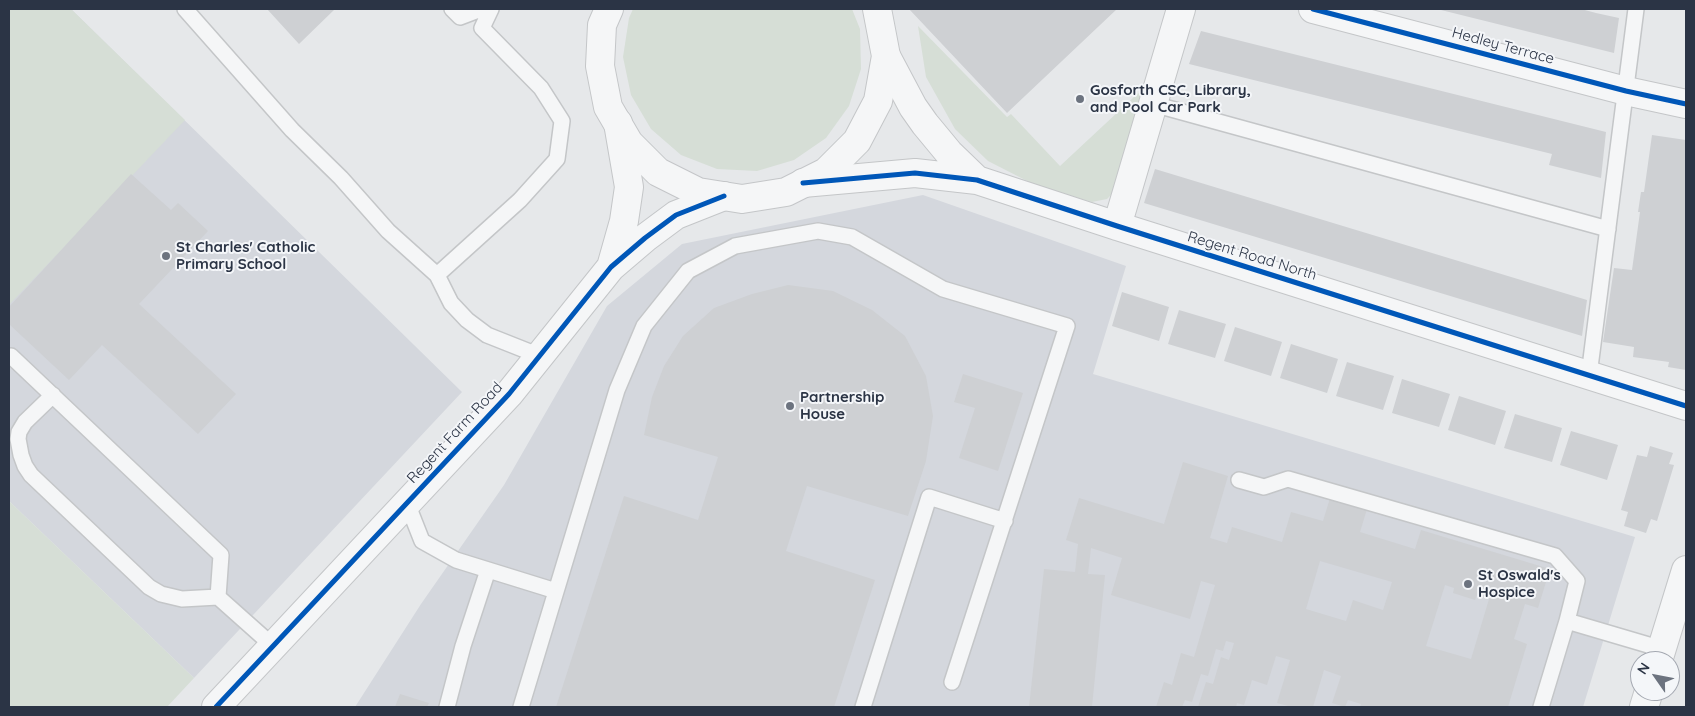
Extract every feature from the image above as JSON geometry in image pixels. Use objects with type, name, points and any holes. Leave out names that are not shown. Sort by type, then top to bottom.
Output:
[{"type":"street","name":"Regent Farm Road","points":[[609,9],[602,25],[600,66],[608,107],[629,143],[658,172],[698,192],[742,199],[786,192],[826,172],[858,141],[878,100],[886,56],[877,9]]},
{"type":"street","points":[[1117,226],[1181,9]]},
{"type":"street","name":"Hedley Terrace","points":[[1313,9],[1626,91],[1686,104]]},
{"type":"street","name":"Regent Road North","points":[[886,56],[924,124],[949,153],[977,180]]},
{"type":"street","name":"Regent Farm Road","points":[[611,267],[624,221],[630,187],[618,123]]},
{"type":"street","name":"Regent Road North","points":[[803,183],[914,173],[977,180],[1686,406]]},
{"type":"street","name":"Regent Farm Road","points":[[216,707],[509,394],[611,267],[676,215],[724,196]]},
{"type":"street","points":[[1661,651],[1684,585]]},
{"type":"lane","points":[[185,9],[292,130],[341,178],[388,230],[436,275],[451,303],[486,335],[540,356]]},
{"type":"lane","points":[[452,9],[460,17],[481,9]]},
{"type":"lane","points":[[436,275],[520,200],[557,160],[562,121],[541,88],[482,28],[491,9]]},
{"type":"lane","points":[[1589,375],[1636,9]]},
{"type":"lane","points":[[1153,104],[1608,229]]},
{"type":"lane","points":[[521,707],[617,390],[644,326],[688,271],[735,246],[818,231],[852,237],[943,289],[1067,326],[952,682]]},
{"type":"lane","points":[[11,356],[221,555],[218,597]]},
{"type":"lane","points":[[52,395],[25,422],[18,432],[21,455],[31,475],[149,586],[161,594],[182,599],[218,597],[273,646]]},
{"type":"lane","points":[[1239,480],[1264,487],[1288,479],[1555,556],[1577,581],[1541,707]]},
{"type":"lane","points":[[863,707],[930,497],[1005,520]]},
{"type":"lane","points":[[407,503],[422,541],[456,560],[556,591]]},
{"type":"lane","points":[[447,707],[463,646],[488,570]]},
{"type":"lane","points":[[1567,621],[1649,651]]},
{"type":"shaded area","name":"St Charles' Catholic Primary School","points":[[9,9],[71,9],[462,392],[194,678],[9,501]]},
{"type":"shaded area","points":[[9,9],[71,9],[185,120],[9,305]]},
{"type":"shaded area","points":[[633,9],[852,9],[860,29],[861,69],[849,106],[826,138],[794,160],[757,171],[717,169],[681,155],[651,129],[631,95],[623,57],[629,18]]},
{"type":"shaded area","points":[[918,26],[1007,117],[1011,114],[1060,166],[1149,83],[1119,187],[1107,199],[1092,202],[1037,186],[988,161],[955,129],[926,77]]},
{"type":"shaded area","points":[[923,195],[1126,266],[1093,374],[1635,537],[1583,707],[355,707],[421,604],[504,485],[607,306],[682,244]]},
{"type":"shaded area","points":[[9,501],[194,678],[167,707],[9,707]]},
{"type":"building","points":[[267,9],[335,9],[299,44]]},
{"type":"building","points":[[909,9],[1117,9],[1007,113]]},
{"type":"building","points":[[1437,9],[1581,9],[1619,18],[1614,53]]},
{"type":"building","points":[[1201,31],[1606,132],[1601,178],[1549,165],[1552,154],[1189,64]]},
{"type":"building","points":[[1652,135],[1686,140],[1686,370],[1668,367],[1669,362],[1633,357],[1634,347],[1603,342],[1614,268],[1632,270],[1640,212],[1638,212],[1641,192],[1644,192]]},
{"type":"building","points":[[1155,169],[1587,300],[1582,336],[1144,203]]},
{"type":"building","points":[[131,174],[171,210],[178,203],[208,231],[139,304],[236,394],[198,434],[102,345],[69,380],[9,324],[9,307]]},
{"type":"building","points":[[788,285],[833,291],[872,310],[905,336],[926,376],[933,416],[926,461],[908,516],[807,486],[786,551],[875,580],[834,707],[556,707],[624,496],[698,520],[718,457],[644,435],[652,397],[664,366],[683,336],[714,308],[752,294]]},
{"type":"building","points":[[1122,292],[1169,307],[1159,341],[1112,326]]},
{"type":"building","points":[[1179,310],[1226,324],[1215,358],[1168,344]]},
{"type":"building","points":[[1235,327],[1282,342],[1271,376],[1224,361]]},
{"type":"building","points":[[1291,344],[1338,359],[1327,393],[1280,378]]},
{"type":"building","points":[[1347,362],[1394,376],[1383,410],[1336,396]]},
{"type":"building","points":[[963,374],[1023,393],[998,471],[959,458],[975,408],[954,402]]},
{"type":"building","points":[[1402,379],[1450,394],[1439,427],[1392,413]]},
{"type":"building","points":[[1459,396],[1506,411],[1495,445],[1448,430]]},
{"type":"building","points":[[1515,414],[1562,428],[1552,462],[1504,448]]},
{"type":"building","points":[[1571,431],[1618,445],[1607,480],[1560,465]]},
{"type":"building","points":[[1650,446],[1673,453],[1669,464],[1674,465],[1657,521],[1651,519],[1646,533],[1624,526],[1628,512],[1621,510],[1637,455],[1647,457]]},
{"type":"building","name":"St Oswald's Hospice","points":[[1183,462],[1228,476],[1210,538],[1227,543],[1232,527],[1282,542],[1291,512],[1323,521],[1334,485],[1371,496],[1360,532],[1415,549],[1421,530],[1550,569],[1538,608],[1525,604],[1514,639],[1527,644],[1508,707],[1360,707],[1361,704],[1348,700],[1345,707],[1332,703],[1341,676],[1324,670],[1313,707],[1292,707],[1277,703],[1290,660],[1276,656],[1267,685],[1252,680],[1244,705],[1237,703],[1236,707],[1198,707],[1206,682],[1213,684],[1221,657],[1229,660],[1234,643],[1226,641],[1223,651],[1216,649],[1208,676],[1201,674],[1192,702],[1185,700],[1182,707],[1156,707],[1164,682],[1172,685],[1181,653],[1194,657],[1215,585],[1201,581],[1190,619],[1111,595],[1122,558],[1091,548],[1088,574],[1105,575],[1092,707],[1029,707],[1044,569],[1075,572],[1078,544],[1066,540],[1079,498],[1164,524]],"holes":[[[1320,561],[1392,582],[1383,610],[1353,600],[1346,621],[1306,609]],[[1445,585],[1454,588],[1453,593],[1475,600],[1477,595],[1489,599],[1471,659],[1426,646]]]},
{"type":"building","points":[[400,694],[429,703],[427,707],[395,707]]},
{"type":"cycle path","points":[[1313,9],[1626,91],[1686,104]]},
{"type":"cycle path","points":[[803,183],[915,173],[977,180],[1686,406]]},
{"type":"cycle path","points":[[216,707],[509,394],[611,267],[676,215],[724,196]]},
{"type":"place","name":"Gosforth CSC, Library, and Pool Car Park","points":[[1080,99]]},
{"type":"place","name":"St Charles' Catholic Primary School","points":[[166,256]]},
{"type":"place","name":"Partnership House","points":[[790,406]]},
{"type":"place","name":"St Oswald's Hospice","points":[[1468,584]]}]
